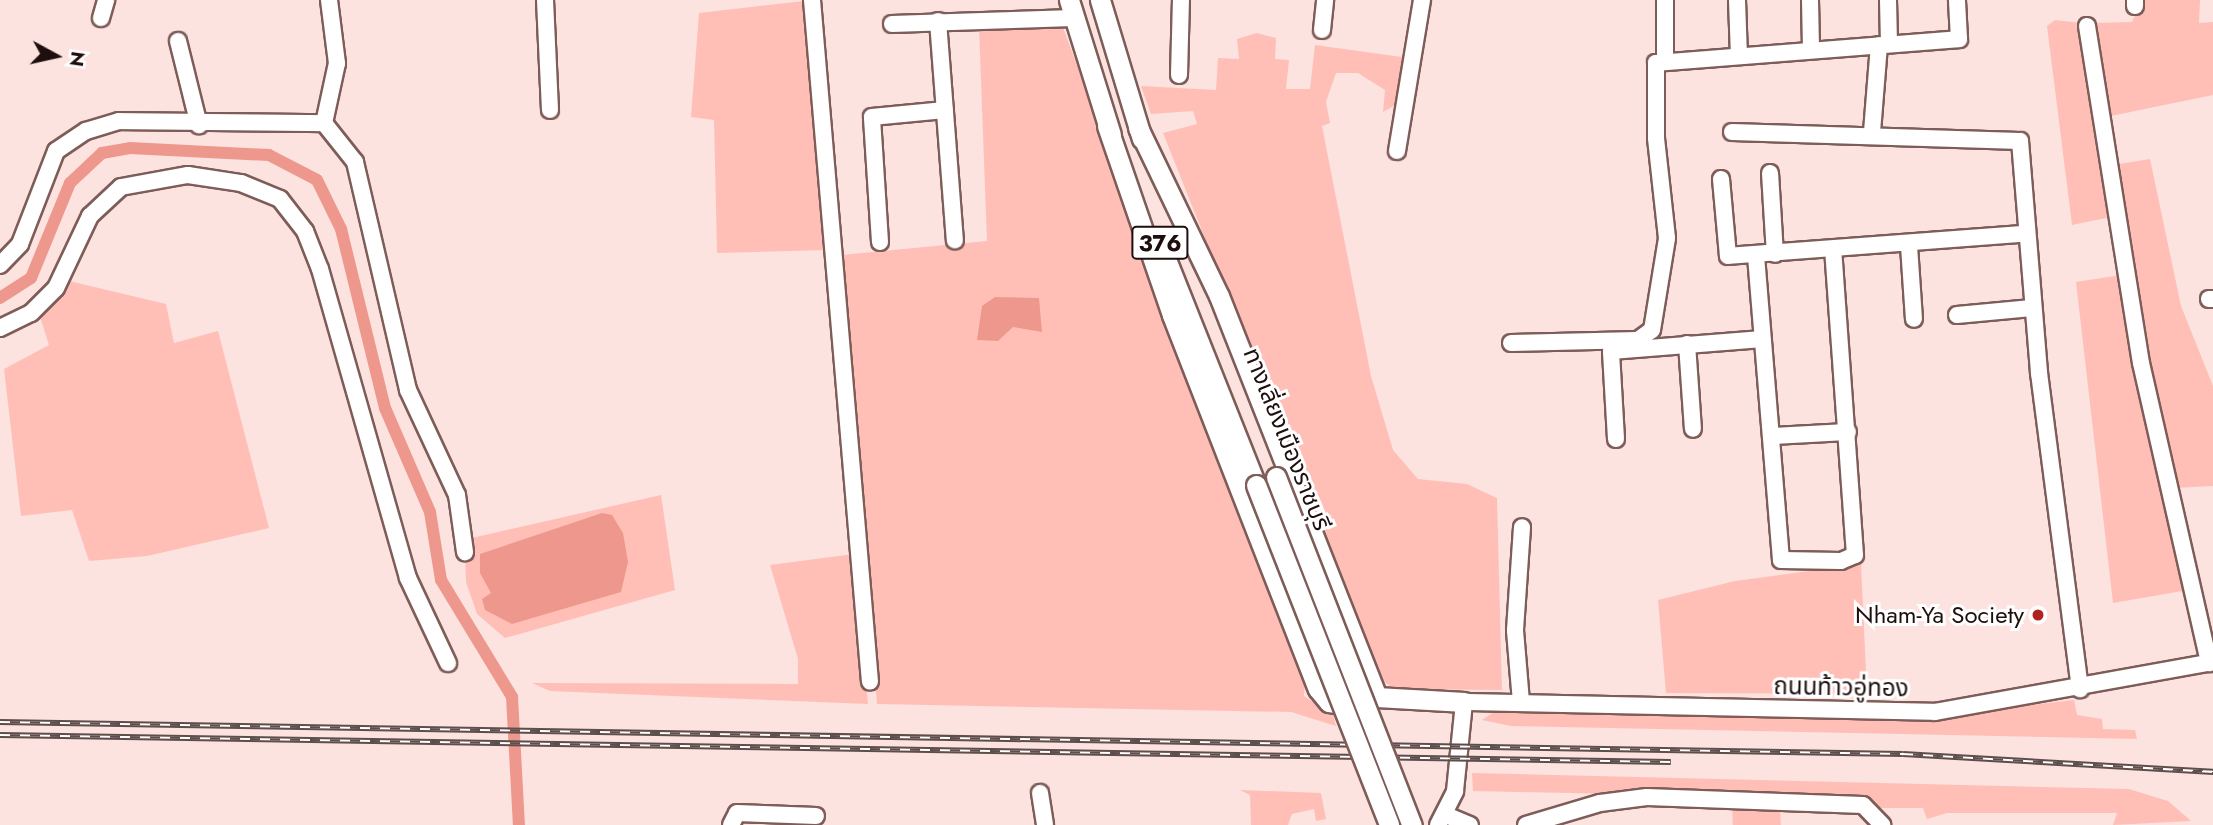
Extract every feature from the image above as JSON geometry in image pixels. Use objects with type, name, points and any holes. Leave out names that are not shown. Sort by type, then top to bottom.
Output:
[{"type":"main road","name":"ทางเลี่ยงเมืองราชบุรี","points":[[1093,0],[1138,128],[1412,825]]},
{"type":"main road","name":"ทางเลี่ยงเมืองราชบุรี","points":[[1100,0],[1116,70]]},
{"type":"main road","name":"ทางเลี่ยงเมืองราชบุรี","points":[[1073,6],[1107,126],[1138,187]]},
{"type":"main road","name":"ทางเลี่ยงเมืองราชบุรี","points":[[1073,6],[1138,187],[1389,825]]},
{"type":"main road","points":[[1107,126],[1318,689],[1329,702],[1349,705],[1377,697],[1464,702]]},
{"type":"main road","points":[[1138,128],[1219,296],[1377,697]]},
{"type":"street","points":[[101,19],[106,0]]},
{"type":"street","points":[[324,123],[337,63],[328,0]]},
{"type":"street","points":[[545,0],[550,110]]},
{"type":"street","points":[[812,0],[870,682]]},
{"type":"street","points":[[1179,75],[1181,0]]},
{"type":"street","points":[[1322,30],[1325,0]]},
{"type":"street","points":[[1396,151],[1422,0]]},
{"type":"street","points":[[1665,0],[1665,58]]},
{"type":"street","points":[[1737,0],[1739,55]]},
{"type":"street","points":[[1810,0],[1811,49]]},
{"type":"street","points":[[1872,132],[1888,0]]},
{"type":"street","points":[[1511,343],[1638,340],[1652,330],[1667,238],[1652,80],[1656,63],[1665,58],[1959,39],[1957,0]]},
{"type":"street","points":[[892,24],[1073,6]]},
{"type":"street","points":[[938,20],[955,240]]},
{"type":"street","points":[[2087,26],[2141,363],[2211,663]]},
{"type":"street","points":[[178,41],[199,125]]},
{"type":"street","points":[[880,242],[872,117],[945,110]]},
{"type":"street","points":[[0,265],[20,244],[47,165],[67,142],[119,121],[199,125],[324,123]]},
{"type":"street","points":[[324,123],[355,162],[408,390],[457,495],[465,552]]},
{"type":"street","points":[[1732,132],[1872,132],[1954,143],[2020,141],[2024,234],[2032,307],[2080,688]]},
{"type":"street","points":[[1770,173],[1775,254]]},
{"type":"street","points":[[0,328],[31,313],[56,288],[90,216],[121,187],[188,175],[251,186],[280,199],[305,231],[320,269],[408,578],[448,663]]},
{"type":"street","points":[[1721,179],[1728,256],[1909,246],[2024,234]]},
{"type":"street","points":[[1909,246],[1914,319]]},
{"type":"street","points":[[1756,256],[1781,560],[1841,561],[1855,555],[1833,250]]},
{"type":"street","points":[[1957,315],[2032,307]]},
{"type":"street","points":[[1616,439],[1611,351],[1763,339]]},
{"type":"street","points":[[1687,344],[1693,429]]},
{"type":"street","points":[[1772,436],[1848,432]]},
{"type":"street","points":[[1521,702],[1515,631],[1522,527]]},
{"type":"street","name":"ถนนท้าวอู่ทอง","points":[[1464,702],[1935,712],[2211,663]]},
{"type":"street","points":[[1464,702],[1455,792],[1442,820],[1469,825]]},
{"type":"street","points":[[1040,793],[1045,825]]},
{"type":"street","points":[[1526,825],[1600,803],[1647,797],[1863,806],[1882,825]]},
{"type":"street","points":[[731,825],[737,813],[816,816]]},
{"type":"shaded area","points":[[2142,0],[2200,0],[2199,23],[2213,22],[2213,95],[2106,117],[2092,23],[2132,22]]},
{"type":"shaded area","points":[[804,1],[827,250],[717,253],[714,120],[691,117],[699,13]]},
{"type":"shaded area","points":[[2055,20],[2081,23],[2111,217],[2072,225],[2047,26]]},
{"type":"shaded area","points":[[1062,25],[1305,679],[1304,696],[1333,715],[1336,726],[1291,712],[877,704],[841,255],[987,241],[979,27]]},
{"type":"shaded area","points":[[1257,33],[1276,38],[1275,59],[1289,60],[1286,89],[1310,89],[1315,45],[1409,58],[1397,104],[1383,112],[1385,90],[1358,73],[1336,73],[1326,102],[1330,123],[1322,126],[1371,376],[1393,450],[1418,479],[1467,484],[1497,498],[1502,690],[1395,689],[1381,680],[1163,133],[1197,124],[1193,111],[1151,114],[1141,86],[1216,90],[1218,58],[1239,59],[1237,39]]},
{"type":"shaded area","points":[[2150,159],[2181,306],[2213,386],[2213,486],[2174,488],[2145,353],[2113,165]]},
{"type":"shaded area","points":[[2121,275],[2188,590],[2113,603],[2076,282]]},
{"type":"shaded area","points":[[69,281],[166,304],[174,343],[218,331],[269,528],[147,556],[89,561],[72,510],[21,516],[4,369],[49,345],[40,317]]},
{"type":"shaded area","points":[[995,297],[1039,298],[1042,332],[1013,327],[998,341],[977,340],[982,306]]},
{"type":"shaded area","points":[[661,495],[675,590],[505,638],[477,614],[466,582],[465,552],[472,538]]},
{"type":"shaded area","points":[[602,513],[612,515],[623,533],[628,562],[621,592],[512,624],[485,610],[482,599],[491,593],[480,573],[480,554]]},
{"type":"shaded area","points":[[854,554],[868,704],[550,691],[532,683],[798,684],[798,659],[770,565]]},
{"type":"shaded area","points":[[1861,564],[1867,694],[1666,693],[1658,600],[1735,581]]},
{"type":"shaded area","points":[[2074,700],[2077,715],[2102,719],[2103,729],[2135,730],[2137,739],[1511,726],[1482,720],[1497,710],[1917,719]]},
{"type":"shaded area","points":[[1472,773],[2129,789],[2168,801],[2191,821],[2113,825],[2117,813],[1947,813],[1927,819],[1923,808],[1866,808],[1865,814],[1799,811],[1800,798],[1473,791]]},
{"type":"shaded area","points":[[1240,790],[1321,793],[1326,819],[1316,821],[1314,809],[1292,814],[1288,825],[1251,825],[1250,795]]},
{"type":"shaded area","points":[[1780,802],[1781,825],[1733,825],[1732,804]]},
{"type":"waterway","points":[[0,298],[31,278],[70,183],[102,153],[130,148],[269,155],[317,180],[341,229],[385,408],[430,512],[441,580],[512,697],[519,825]]},
{"type":"railway","points":[[0,722],[1903,754],[2213,772]]},
{"type":"railway","points":[[0,735],[1671,762]]},
{"type":"place","name":"Nham-Ya Society","points":[[2038,615]]}]
